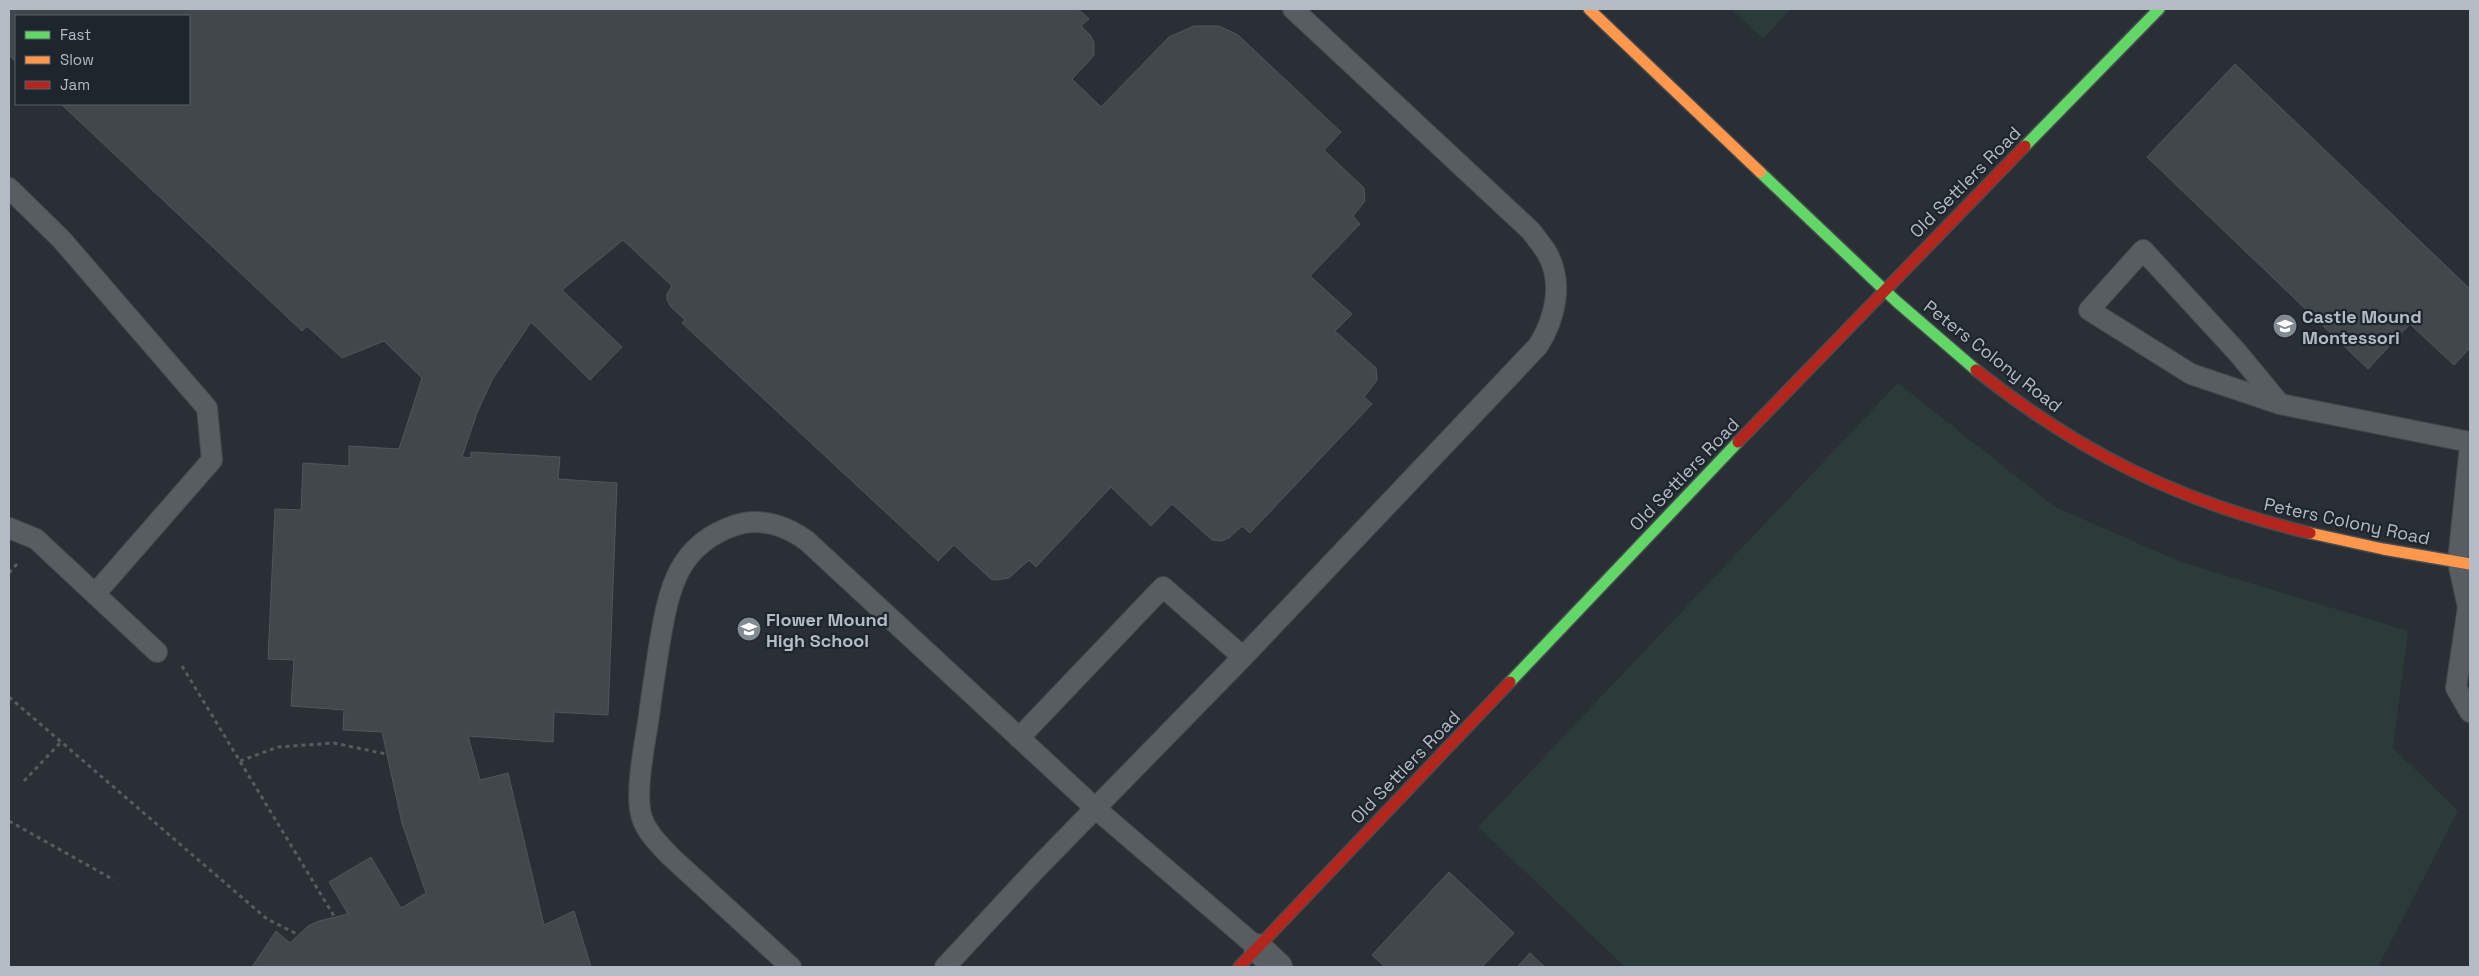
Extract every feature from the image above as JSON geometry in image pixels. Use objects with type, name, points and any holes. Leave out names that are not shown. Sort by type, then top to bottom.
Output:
[{"type":"main road","name":"Peters Colony Road","points":[[1589,9],[1947,347],[2033,413],[2087,448],[2129,471],[2233,514],[2286,529],[2464,563]]},
{"type":"main road","name":"Old Settlers Road","points":[[1239,967],[1884,289],[2158,9]]},
{"type":"street","points":[[1258,948],[1278,967]]},
{"type":"lane","points":[[945,967],[1538,346],[1549,330],[1556,303],[1556,278],[1548,254],[1531,231],[1293,9]]},
{"type":"lane","points":[[9,188],[62,240],[207,408],[212,460],[95,594]]},
{"type":"lane","points":[[2280,404],[2237,352],[2143,250],[2089,310],[2191,374],[2280,404],[2470,442]]},
{"type":"lane","points":[[2470,446],[2464,563],[2468,607],[2456,688],[2470,712]]},
{"type":"lane","points":[[791,967],[669,855],[652,837],[642,819],[640,806],[641,772],[666,602],[677,575],[698,547],[712,536],[740,524],[773,524],[798,534],[1095,808],[1258,948]]},
{"type":"lane","points":[[9,528],[36,539],[158,652]]},
{"type":"lane","points":[[1019,738],[1163,587],[1243,657]]},
{"type":"path","points":[[158,652],[184,667],[334,916]]},
{"type":"path","points":[[9,697],[267,919],[299,935]]},
{"type":"path","points":[[24,781],[61,742]]},
{"type":"path","points":[[240,761],[278,747],[334,743],[386,754]]},
{"type":"path","points":[[9,822],[114,880]]},
{"type":"shaded area","points":[[1731,9],[1791,9],[1763,39]]},
{"type":"shaded area","points":[[1898,383],[2055,507],[2181,562],[2408,631],[2393,748],[2458,811],[2378,967],[1625,967],[1478,827]]},
{"type":"building","points":[[9,9],[1078,9],[1089,19],[1081,26],[1094,42],[1094,55],[1072,79],[1101,107],[1169,37],[1194,26],[1219,26],[1238,35],[1341,132],[1324,150],[1364,188],[1365,201],[1353,216],[1360,224],[1310,276],[1352,314],[1335,331],[1376,368],[1377,380],[1364,397],[1372,404],[1250,533],[1242,526],[1229,538],[1221,541],[1212,540],[1172,504],[1151,526],[1111,487],[1036,567],[1029,560],[1009,578],[995,580],[991,579],[954,545],[938,561],[682,323],[685,320],[671,307],[667,300],[667,294],[672,286],[623,240],[562,290],[622,347],[590,380],[531,322],[492,380],[477,413],[462,457],[471,458],[471,452],[560,457],[558,479],[617,483],[608,715],[554,712],[553,742],[468,736],[480,780],[508,773],[544,925],[574,911],[591,967],[252,967],[276,931],[290,943],[308,926],[319,921],[348,914],[329,882],[371,857],[401,908],[426,893],[402,823],[382,732],[343,730],[344,710],[291,706],[294,660],[268,659],[275,509],[301,510],[303,463],[349,466],[349,446],[399,449],[422,378],[384,341],[342,358],[307,326],[302,331],[62,105],[190,105],[190,15],[15,15],[15,61],[9,55]]},
{"type":"building","points":[[2235,64],[2470,289],[2470,348],[2454,365],[2410,324],[2368,369],[2147,157]]},
{"type":"building","points":[[1449,872],[1514,933],[1482,967],[1385,967],[1372,955]]},
{"type":"building","points":[[1530,953],[1545,967],[1517,967]]},
{"type":"traffic: fast","points":[[2025,146],[2159,9]]},
{"type":"traffic: fast","points":[[1760,172],[1896,301],[1976,370]]},
{"type":"traffic: fast","points":[[1510,682],[1738,442]]},
{"type":"traffic: slow","points":[[1589,9],[1760,172]]},
{"type":"traffic: slow","points":[[2310,533],[2383,549],[2470,564]]},
{"type":"traffic: jam","points":[[1738,442],[2025,146]]},
{"type":"traffic: jam","points":[[1976,370],[2015,400],[2054,426],[2093,450],[2133,471],[2175,490],[2218,506],[2310,533]]},
{"type":"traffic: jam","points":[[1239,967],[1510,682]]},
{"type":"place","name":"Castle Mound Montessori","points":[[2285,326]]},
{"type":"place","name":"Flower Mound High School","points":[[749,629]]}]
